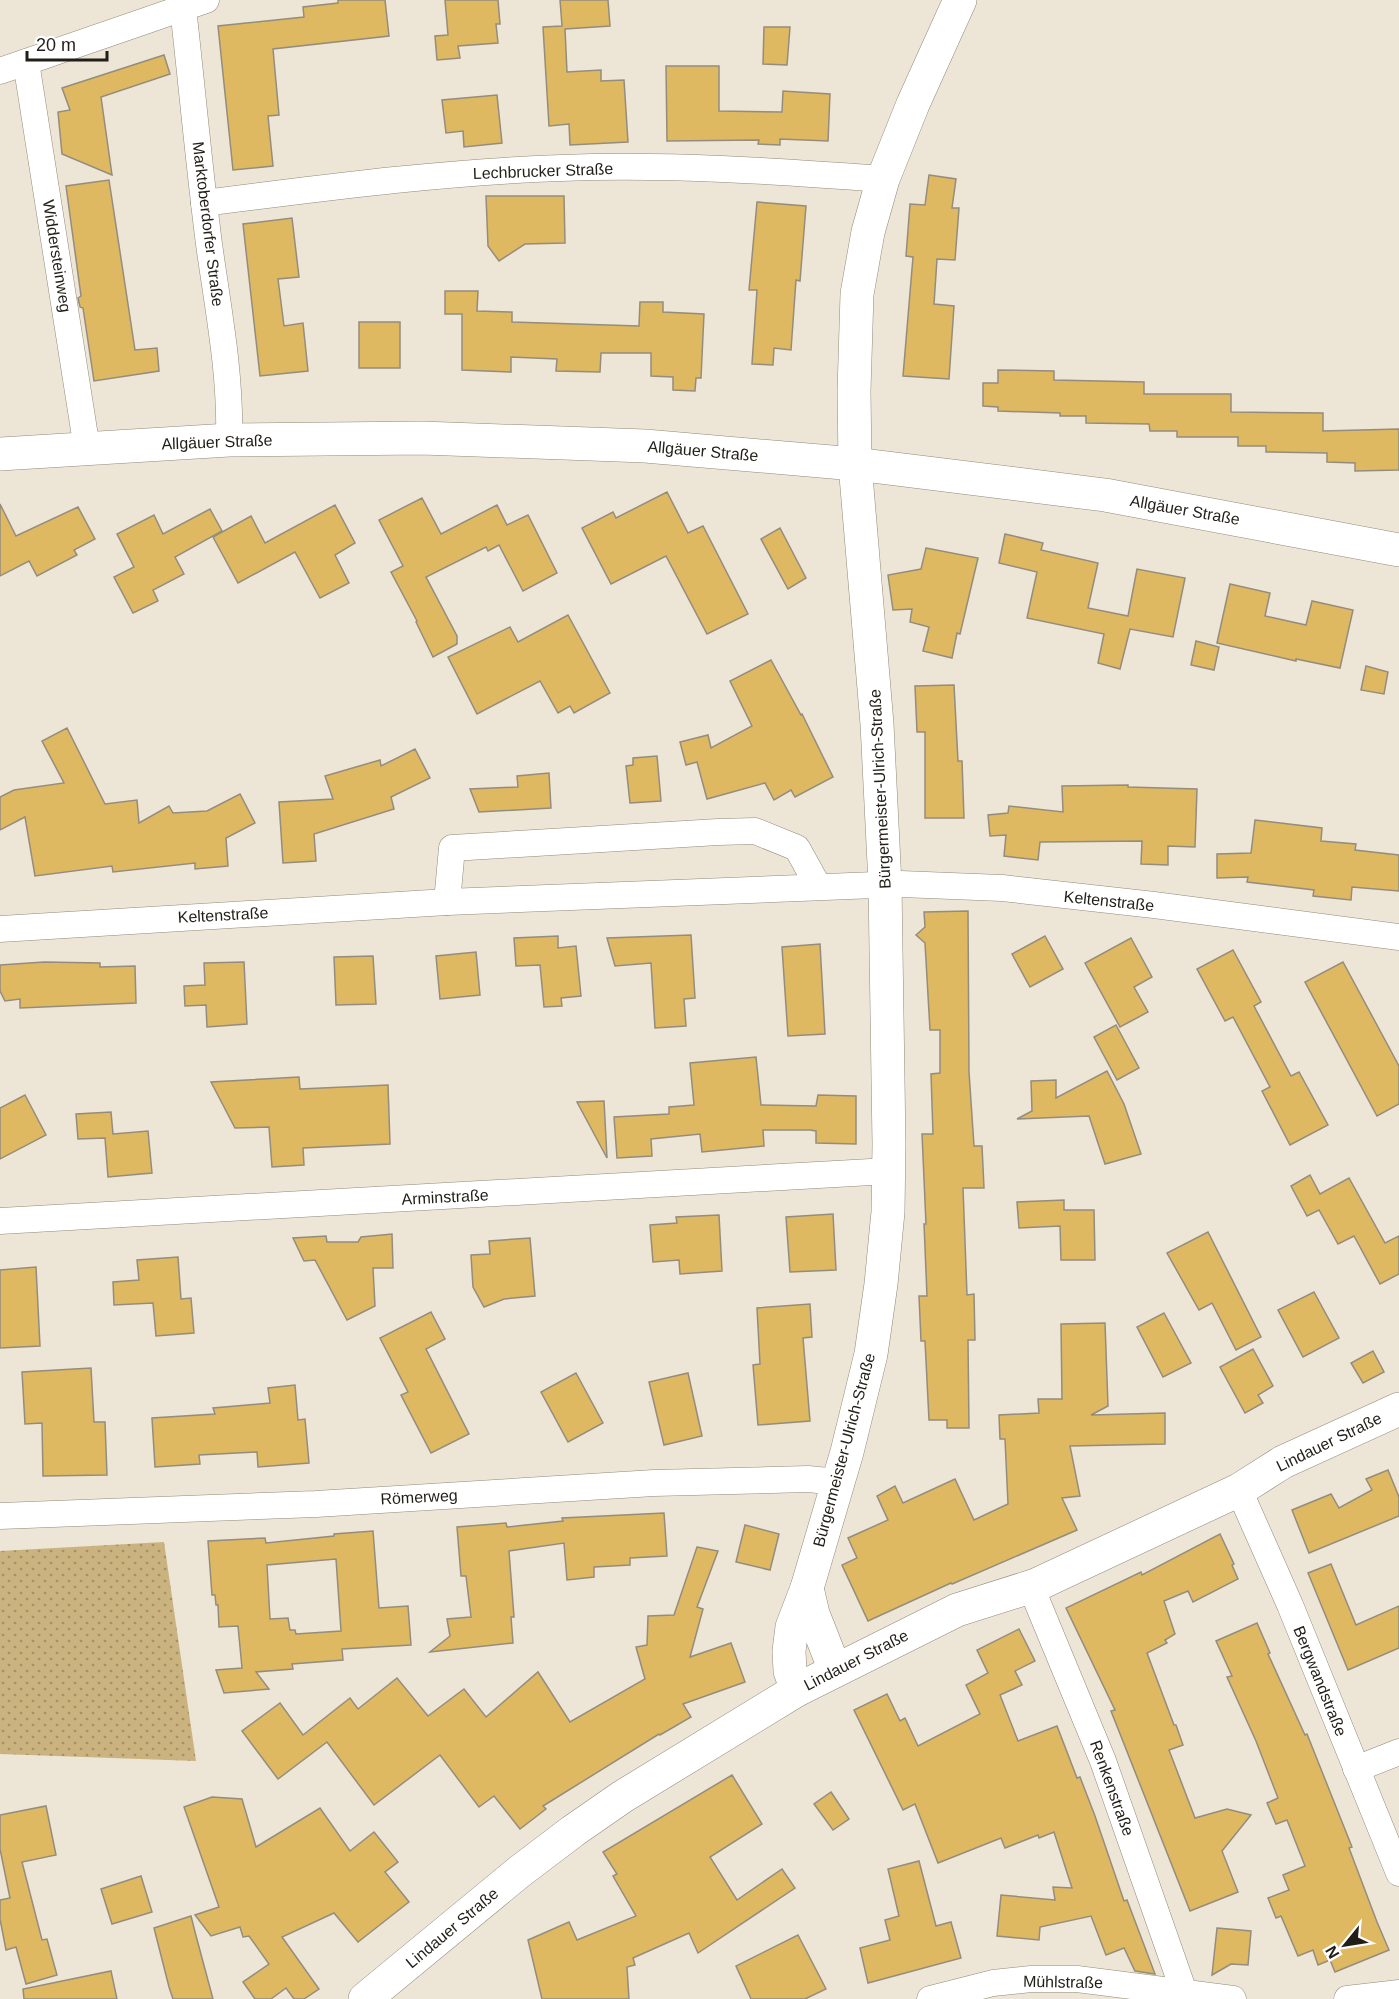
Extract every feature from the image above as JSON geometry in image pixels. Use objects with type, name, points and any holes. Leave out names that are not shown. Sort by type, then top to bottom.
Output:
[{"type":"street","name":"Bürgermeister-Ulrich-Straße","points":[[797,1690],[790,1671],[789,1651],[792,1627],[807,1588],[838,1482],[873,1344],[888,1212],[888,970],[877,724],[855,464],[854,391],[857,294],[868,232],[883,179],[913,104],[960,0]]},
{"type":"street","points":[[0,71],[195,4]]},
{"type":"street","name":"Marktoberdorfer Straße","points":[[195,4],[204,203],[226,363],[230,406],[229,440]]},
{"type":"street","name":"Widdersteinweg","points":[[26,62],[87,449]]},
{"type":"street","name":"Lechbrucker Straße","points":[[204,203],[456,174],[562,168],[756,169],[883,179]]},
{"type":"street","name":"Allgäuer Straße","points":[[0,454],[229,440],[422,438],[645,446],[855,464],[1105,495],[1399,550]]},
{"type":"street","points":[[447,902],[452,848],[718,832],[755,831],[797,848],[818,886]]},
{"type":"street","name":"Keltenstraße","points":[[0,929],[447,902],[885,884],[1002,888],[1399,937]]},
{"type":"street","name":"Arminstraße","points":[[0,1221],[889,1171]]},
{"type":"street","name":"Lindauer Straße","points":[[365,1999],[519,1872],[573,1831],[622,1797],[797,1690],[957,1610],[1031,1587],[1239,1490],[1283,1462],[1399,1409]]},
{"type":"street","name":"Römerweg","points":[[0,1516],[316,1504],[654,1483],[808,1479],[838,1482]]},
{"type":"street","name":"Bergwandstraße","points":[[1239,1490],[1281,1585],[1399,1874]]},
{"type":"street","name":"Renkenstraße","points":[[1031,1587],[1103,1761],[1184,1992]]},
{"type":"street","points":[[807,1588],[813,1614],[835,1670]]},
{"type":"street","points":[[1356,1769],[1399,1752]]},
{"type":"street","name":"Mühlstraße","points":[[930,1999],[993,1983],[1031,1979],[1077,1979],[1233,1999]]},
{"type":"street","points":[[1347,1999],[1399,1993]]},
{"type":"shaded area","points":[[164,1542],[196,1761],[0,1754],[0,1551]]},
{"type":"building","points":[[338,0],[385,0],[389,36],[273,49],[279,115],[268,116],[273,166],[233,170],[218,26],[304,17],[303,7],[338,3]]},
{"type":"building","points":[[445,0],[498,0],[500,24],[496,24],[498,43],[458,46],[460,58],[437,60],[435,36],[448,35]]},
{"type":"building","points":[[560,0],[608,0],[610,26],[565,29],[567,72],[601,70],[601,81],[624,80],[628,142],[570,145],[569,124],[549,126],[543,27],[562,26]]},
{"type":"building","points":[[764,27],[790,27],[787,65],[763,64]]},
{"type":"building","points":[[164,55],[170,74],[101,97],[112,175],[62,154],[58,112],[70,110],[62,88]]},
{"type":"building","points":[[666,66],[719,66],[719,111],[782,112],[783,91],[830,94],[828,141],[780,139],[780,145],[758,144],[759,140],[667,141]]},
{"type":"building","points":[[497,95],[502,143],[464,147],[463,131],[446,133],[442,100]]},
{"type":"building","points":[[929,175],[956,179],[952,208],[959,208],[955,260],[937,259],[934,304],[954,306],[949,379],[903,376],[913,257],[906,256],[910,204],[925,205]]},
{"type":"building","points":[[109,180],[135,350],[157,348],[159,371],[94,381],[83,308],[80,307],[78,298],[81,296],[66,186]]},
{"type":"building","points":[[486,196],[564,196],[565,243],[525,244],[499,261],[488,246]]},
{"type":"building","points":[[757,202],[806,206],[800,281],[796,280],[791,350],[774,348],[773,365],[752,364],[757,290],[749,290]]},
{"type":"building","points":[[292,218],[299,277],[278,279],[284,326],[303,323],[308,371],[260,376],[243,224]]},
{"type":"building","points":[[445,291],[478,291],[477,311],[512,312],[512,322],[639,326],[640,302],[663,302],[663,312],[704,314],[701,378],[696,378],[695,391],[673,390],[673,377],[651,376],[651,353],[601,353],[600,372],[556,371],[557,359],[511,357],[511,372],[462,370],[462,314],[445,314]]},
{"type":"building","points":[[359,322],[400,322],[400,368],[359,368]]},
{"type":"building","points":[[998,370],[1054,371],[1054,380],[1144,382],[1144,394],[1231,394],[1231,412],[1323,413],[1323,431],[1399,429],[1399,470],[1355,471],[1355,463],[1327,462],[1327,453],[1266,452],[1266,446],[1238,446],[1238,437],[1177,437],[1177,431],[1150,431],[1149,424],[1086,423],[1086,416],[998,411],[998,407],[983,406],[983,383],[998,383]]},
{"type":"building","points":[[667,492],[688,533],[703,526],[748,614],[707,634],[666,556],[611,584],[582,528],[613,512],[616,518]]},
{"type":"building","points":[[422,498],[441,534],[497,505],[507,525],[528,515],[557,573],[523,591],[499,545],[488,551],[486,547],[426,577],[457,636],[457,644],[433,657],[391,572],[403,566],[379,520]]},
{"type":"building","points":[[0,504],[16,536],[78,507],[95,539],[74,550],[77,555],[37,576],[29,561],[0,576]]},
{"type":"building","points":[[335,505],[355,543],[335,555],[349,583],[320,598],[295,552],[238,583],[213,537],[251,516],[265,543]]},
{"type":"building","points":[[210,509],[222,531],[175,557],[184,574],[153,590],[158,601],[133,613],[114,577],[134,567],[117,534],[154,515],[163,534]]},
{"type":"building","points":[[780,528],[806,578],[788,589],[761,539]]},
{"type":"building","points":[[1005,534],[1043,543],[1041,550],[1098,563],[1088,608],[1128,616],[1137,569],[1185,578],[1173,637],[1130,629],[1120,669],[1098,663],[1104,634],[1027,618],[1037,572],[999,563]]},
{"type":"building","points":[[926,548],[978,558],[952,658],[923,651],[929,627],[910,622],[912,609],[893,610],[888,575],[921,569]]},
{"type":"building","points":[[1230,584],[1270,593],[1265,616],[1306,625],[1312,601],[1353,610],[1340,668],[1296,659],[1296,661],[1217,643]]},
{"type":"building","points":[[568,615],[610,693],[574,713],[570,706],[558,713],[540,681],[477,714],[448,657],[510,627],[518,642]]},
{"type":"building","points":[[1196,641],[1219,647],[1214,670],[1191,665]]},
{"type":"building","points":[[771,660],[802,714],[833,777],[795,797],[791,790],[774,800],[765,783],[707,799],[697,762],[686,765],[680,742],[708,735],[711,748],[752,726],[730,681]]},
{"type":"building","points":[[1366,666],[1388,672],[1384,694],[1361,690]]},
{"type":"building","points":[[954,685],[958,761],[962,761],[964,818],[925,818],[925,732],[917,732],[915,686]]},
{"type":"building","points":[[67,728],[105,804],[137,800],[139,823],[169,806],[173,813],[207,811],[240,794],[255,823],[226,838],[228,866],[195,869],[195,863],[113,872],[112,866],[35,876],[25,817],[0,830],[0,797],[14,790],[64,783],[42,741]]},
{"type":"building","points":[[415,749],[430,778],[391,797],[394,809],[314,834],[316,861],[283,863],[279,802],[333,799],[325,776],[380,760],[381,766]]},
{"type":"building","points":[[657,756],[661,801],[630,803],[626,766],[633,765],[633,758]]},
{"type":"building","points":[[549,773],[551,808],[479,812],[470,789],[518,787],[517,776]]},
{"type":"building","points":[[1128,785],[1128,787],[1197,789],[1195,847],[1168,846],[1168,865],[1141,864],[1142,841],[1040,842],[1038,860],[1004,856],[1006,835],[990,836],[988,815],[1008,813],[1009,806],[1063,812],[1062,786]]},
{"type":"building","points":[[1255,820],[1322,828],[1321,841],[1356,844],[1355,850],[1399,855],[1399,891],[1352,887],[1351,900],[1313,896],[1314,890],[1247,882],[1248,877],[1217,878],[1217,854],[1251,853]]},
{"type":"building","points":[[968,911],[969,1072],[974,1146],[982,1146],[984,1188],[963,1188],[967,1295],[974,1294],[975,1340],[968,1340],[969,1428],[947,1428],[947,1420],[929,1420],[925,1341],[921,1341],[919,1296],[927,1296],[922,1134],[933,1134],[931,1074],[940,1073],[940,1030],[930,1030],[925,943],[916,935],[925,927],[924,912]]},
{"type":"building","points":[[691,935],[695,998],[684,999],[686,1026],[655,1028],[651,963],[615,966],[607,938]]},
{"type":"building","points":[[558,936],[558,948],[576,946],[581,996],[561,998],[562,1006],[544,1007],[540,965],[516,966],[514,938]]},
{"type":"building","points":[[1045,936],[1063,969],[1030,987],[1012,954]]},
{"type":"building","points":[[1131,938],[1152,977],[1134,987],[1148,1012],[1120,1027],[1085,963]]},
{"type":"building","points":[[820,944],[825,1034],[788,1036],[782,947]]},
{"type":"building","points":[[1233,950],[1261,1002],[1254,1006],[1291,1076],[1299,1072],[1328,1125],[1290,1145],[1262,1091],[1270,1087],[1233,1017],[1225,1021],[1197,969]]},
{"type":"building","points":[[476,952],[480,995],[440,999],[436,956]]},
{"type":"building","points":[[373,956],[376,1004],[336,1005],[334,957]]},
{"type":"building","points":[[44,962],[100,963],[100,967],[135,966],[136,1003],[20,1008],[20,999],[5,1001],[0,991],[0,965]]},
{"type":"building","points":[[244,962],[247,1024],[207,1027],[206,1005],[185,1006],[184,986],[205,985],[204,963]]},
{"type":"building","points":[[1343,962],[1399,1066],[1399,1104],[1377,1116],[1305,982]]},
{"type":"building","points":[[1116,1025],[1139,1068],[1117,1080],[1094,1037]]},
{"type":"building","points":[[756,1057],[761,1105],[816,1106],[818,1095],[856,1096],[856,1144],[816,1143],[816,1131],[810,1130],[763,1130],[764,1146],[702,1152],[700,1134],[651,1139],[652,1156],[617,1158],[614,1117],[669,1114],[669,1107],[694,1105],[690,1063]]},
{"type":"building","points":[[1107,1071],[1124,1104],[1141,1154],[1105,1164],[1089,1116],[1017,1119],[1032,1111],[1031,1081],[1056,1080],[1056,1098]]},
{"type":"building","points":[[299,1077],[300,1089],[388,1085],[390,1144],[303,1148],[304,1165],[272,1167],[269,1127],[235,1128],[211,1082]]},
{"type":"building","points":[[25,1095],[46,1135],[0,1159],[0,1108]]},
{"type":"building","points":[[604,1101],[607,1158],[577,1102]]},
{"type":"building","points":[[111,1112],[113,1134],[148,1131],[152,1173],[108,1177],[105,1138],[78,1139],[76,1114]]},
{"type":"building","points":[[1310,1175],[1320,1194],[1349,1178],[1385,1243],[1399,1236],[1399,1274],[1380,1284],[1354,1236],[1338,1244],[1319,1210],[1307,1216],[1291,1186]]},
{"type":"building","points":[[1064,1200],[1064,1210],[1094,1210],[1095,1260],[1061,1260],[1060,1226],[1019,1228],[1017,1202]]},
{"type":"building","points":[[833,1214],[836,1270],[790,1272],[786,1217]]},
{"type":"building","points":[[719,1215],[722,1271],[680,1274],[679,1260],[653,1262],[650,1225],[677,1223],[676,1217]]},
{"type":"building","points":[[1208,1232],[1261,1337],[1236,1350],[1212,1303],[1199,1310],[1167,1253]]},
{"type":"building","points":[[392,1234],[393,1268],[373,1268],[375,1306],[347,1320],[315,1260],[304,1261],[293,1238],[326,1236],[327,1242],[358,1242],[361,1237]]},
{"type":"building","points":[[530,1238],[535,1296],[504,1299],[484,1307],[473,1287],[471,1255],[490,1254],[489,1241]]},
{"type":"building","points":[[178,1257],[181,1299],[191,1298],[194,1333],[156,1336],[153,1303],[114,1305],[113,1282],[139,1280],[137,1260]]},
{"type":"building","points":[[36,1267],[40,1346],[0,1348],[0,1270]]},
{"type":"building","points":[[1314,1292],[1339,1338],[1303,1357],[1278,1310]]},
{"type":"building","points":[[810,1304],[812,1337],[803,1338],[810,1421],[758,1425],[753,1365],[760,1364],[757,1308]]},
{"type":"building","points":[[431,1312],[445,1339],[426,1349],[469,1434],[431,1453],[401,1395],[408,1392],[380,1338]]},
{"type":"building","points":[[1164,1313],[1191,1363],[1163,1377],[1137,1327]]},
{"type":"building","points":[[1105,1323],[1108,1406],[1091,1415],[1165,1413],[1165,1444],[1070,1446],[1080,1496],[1062,1498],[1077,1530],[868,1621],[842,1565],[857,1558],[848,1538],[888,1520],[877,1496],[895,1486],[903,1503],[955,1479],[974,1520],[1008,1504],[1005,1439],[1000,1439],[999,1415],[1039,1413],[1038,1399],[1062,1399],[1061,1324]]},
{"type":"building","points":[[1253,1349],[1273,1386],[1258,1395],[1263,1403],[1245,1413],[1220,1367]]},
{"type":"building","points":[[1373,1351],[1384,1372],[1363,1383],[1351,1363]]},
{"type":"building","points":[[91,1368],[94,1422],[105,1422],[107,1475],[43,1476],[42,1423],[25,1424],[22,1372]]},
{"type":"building","points":[[576,1373],[603,1423],[568,1442],[541,1392]]},
{"type":"building","points":[[688,1373],[702,1436],[664,1445],[649,1382]]},
{"type":"building","points":[[295,1385],[298,1420],[305,1419],[309,1463],[258,1467],[257,1452],[199,1455],[200,1464],[155,1467],[152,1418],[215,1414],[213,1408],[270,1403],[268,1388]]},
{"type":"building","points":[[1388,1470],[1399,1497],[1399,1516],[1309,1553],[1292,1510],[1331,1494],[1339,1508],[1372,1490],[1366,1479]]},
{"type":"building","points":[[664,1513],[667,1556],[630,1558],[630,1565],[594,1567],[594,1577],[567,1580],[564,1543],[509,1551],[514,1617],[511,1617],[513,1643],[430,1652],[450,1636],[447,1619],[471,1617],[466,1576],[461,1576],[457,1527],[506,1523],[507,1527],[563,1521],[562,1518]]},
{"type":"building","points":[[745,1525],[779,1534],[770,1570],[736,1562]]},
{"type":"building","points":[[373,1531],[379,1608],[408,1606],[411,1645],[342,1649],[343,1660],[292,1664],[293,1669],[256,1672],[269,1689],[224,1693],[216,1670],[242,1668],[238,1626],[219,1627],[218,1605],[216,1605],[215,1595],[212,1595],[208,1541],[265,1538],[266,1543],[334,1536],[334,1534]],"holes":[[[336,1559],[341,1631],[296,1634],[295,1630],[290,1630],[288,1618],[270,1619],[267,1565]]]},
{"type":"building","points":[[1220,1534],[1234,1564],[1232,1565],[1238,1579],[1193,1602],[1188,1591],[1164,1601],[1175,1634],[1165,1640],[1167,1643],[1147,1653],[1183,1745],[1169,1750],[1195,1818],[1227,1809],[1251,1815],[1222,1851],[1238,1892],[1190,1911],[1111,1711],[1115,1710],[1066,1608],[1141,1572],[1142,1575]]},
{"type":"building","points":[[697,1547],[718,1551],[697,1607],[703,1609],[690,1657],[731,1643],[745,1682],[683,1704],[691,1717],[659,1734],[543,1806],[546,1809],[520,1829],[494,1796],[479,1807],[440,1755],[374,1805],[327,1742],[278,1779],[242,1731],[280,1703],[303,1735],[350,1698],[358,1709],[397,1678],[428,1716],[464,1689],[486,1717],[538,1672],[570,1722],[645,1679],[636,1647],[647,1645],[648,1616],[674,1615]]},
{"type":"building","points":[[1331,1564],[1356,1625],[1399,1606],[1399,1648],[1348,1670],[1308,1573]]},
{"type":"building","points":[[1257,1623],[1270,1653],[1268,1654],[1305,1735],[1307,1734],[1352,1847],[1349,1848],[1389,1950],[1335,1972],[1330,1960],[1318,1965],[1313,1950],[1298,1956],[1281,1916],[1276,1918],[1268,1898],[1289,1890],[1283,1875],[1305,1866],[1287,1820],[1276,1824],[1267,1803],[1278,1798],[1256,1741],[1227,1677],[1232,1676],[1216,1641]]},
{"type":"building","points":[[1019,1629],[1035,1661],[1015,1671],[1022,1685],[1000,1695],[1018,1741],[1057,1726],[1077,1778],[1080,1777],[1124,1901],[1127,1900],[1155,1974],[1135,1971],[1124,1948],[1106,1955],[1091,1916],[1040,1927],[1039,1940],[997,1936],[1001,1895],[1055,1900],[1053,1887],[1072,1888],[1054,1832],[1039,1838],[1038,1835],[1005,1848],[1001,1838],[938,1863],[915,1804],[903,1810],[854,1710],[887,1694],[900,1721],[905,1718],[918,1746],[980,1714],[966,1685],[988,1673],[977,1650]]},
{"type":"building","points":[[732,1775],[762,1824],[710,1857],[737,1900],[782,1869],[795,1888],[698,1953],[689,1933],[633,1958],[635,1965],[627,1967],[629,1999],[542,1999],[528,1940],[569,1922],[577,1940],[636,1916],[613,1876],[617,1874],[603,1852]]},
{"type":"building","points":[[831,1792],[849,1819],[833,1830],[814,1804]]},
{"type":"building","points":[[212,1797],[242,1799],[256,1847],[320,1808],[350,1851],[374,1832],[398,1862],[385,1872],[409,1902],[358,1942],[334,1913],[282,1937],[319,1989],[304,1999],[294,1999],[286,1988],[271,1999],[255,1999],[243,1982],[269,1964],[249,1936],[243,1937],[240,1927],[211,1936],[195,1915],[219,1907],[184,1807]]},
{"type":"building","points":[[46,1806],[56,1855],[22,1862],[42,1940],[47,1939],[57,1975],[26,1984],[16,1947],[6,1950],[0,1919],[0,1900],[10,1898],[0,1849],[0,1815]]},
{"type":"building","points":[[919,1861],[936,1926],[951,1922],[961,1958],[868,1983],[860,1948],[890,1940],[885,1920],[899,1916],[888,1869]]},
{"type":"building","points":[[141,1876],[152,1912],[112,1924],[101,1889]]},
{"type":"building","points":[[191,1916],[213,1999],[173,1999],[169,1987],[154,1928]]},
{"type":"building","points":[[1217,1928],[1251,1931],[1248,1965],[1231,1964],[1212,1975]]},
{"type":"building","points":[[798,1935],[826,1989],[805,1999],[751,1999],[736,1966]]},
{"type":"building","points":[[111,1971],[117,1999],[24,1999],[23,1989]]}]
